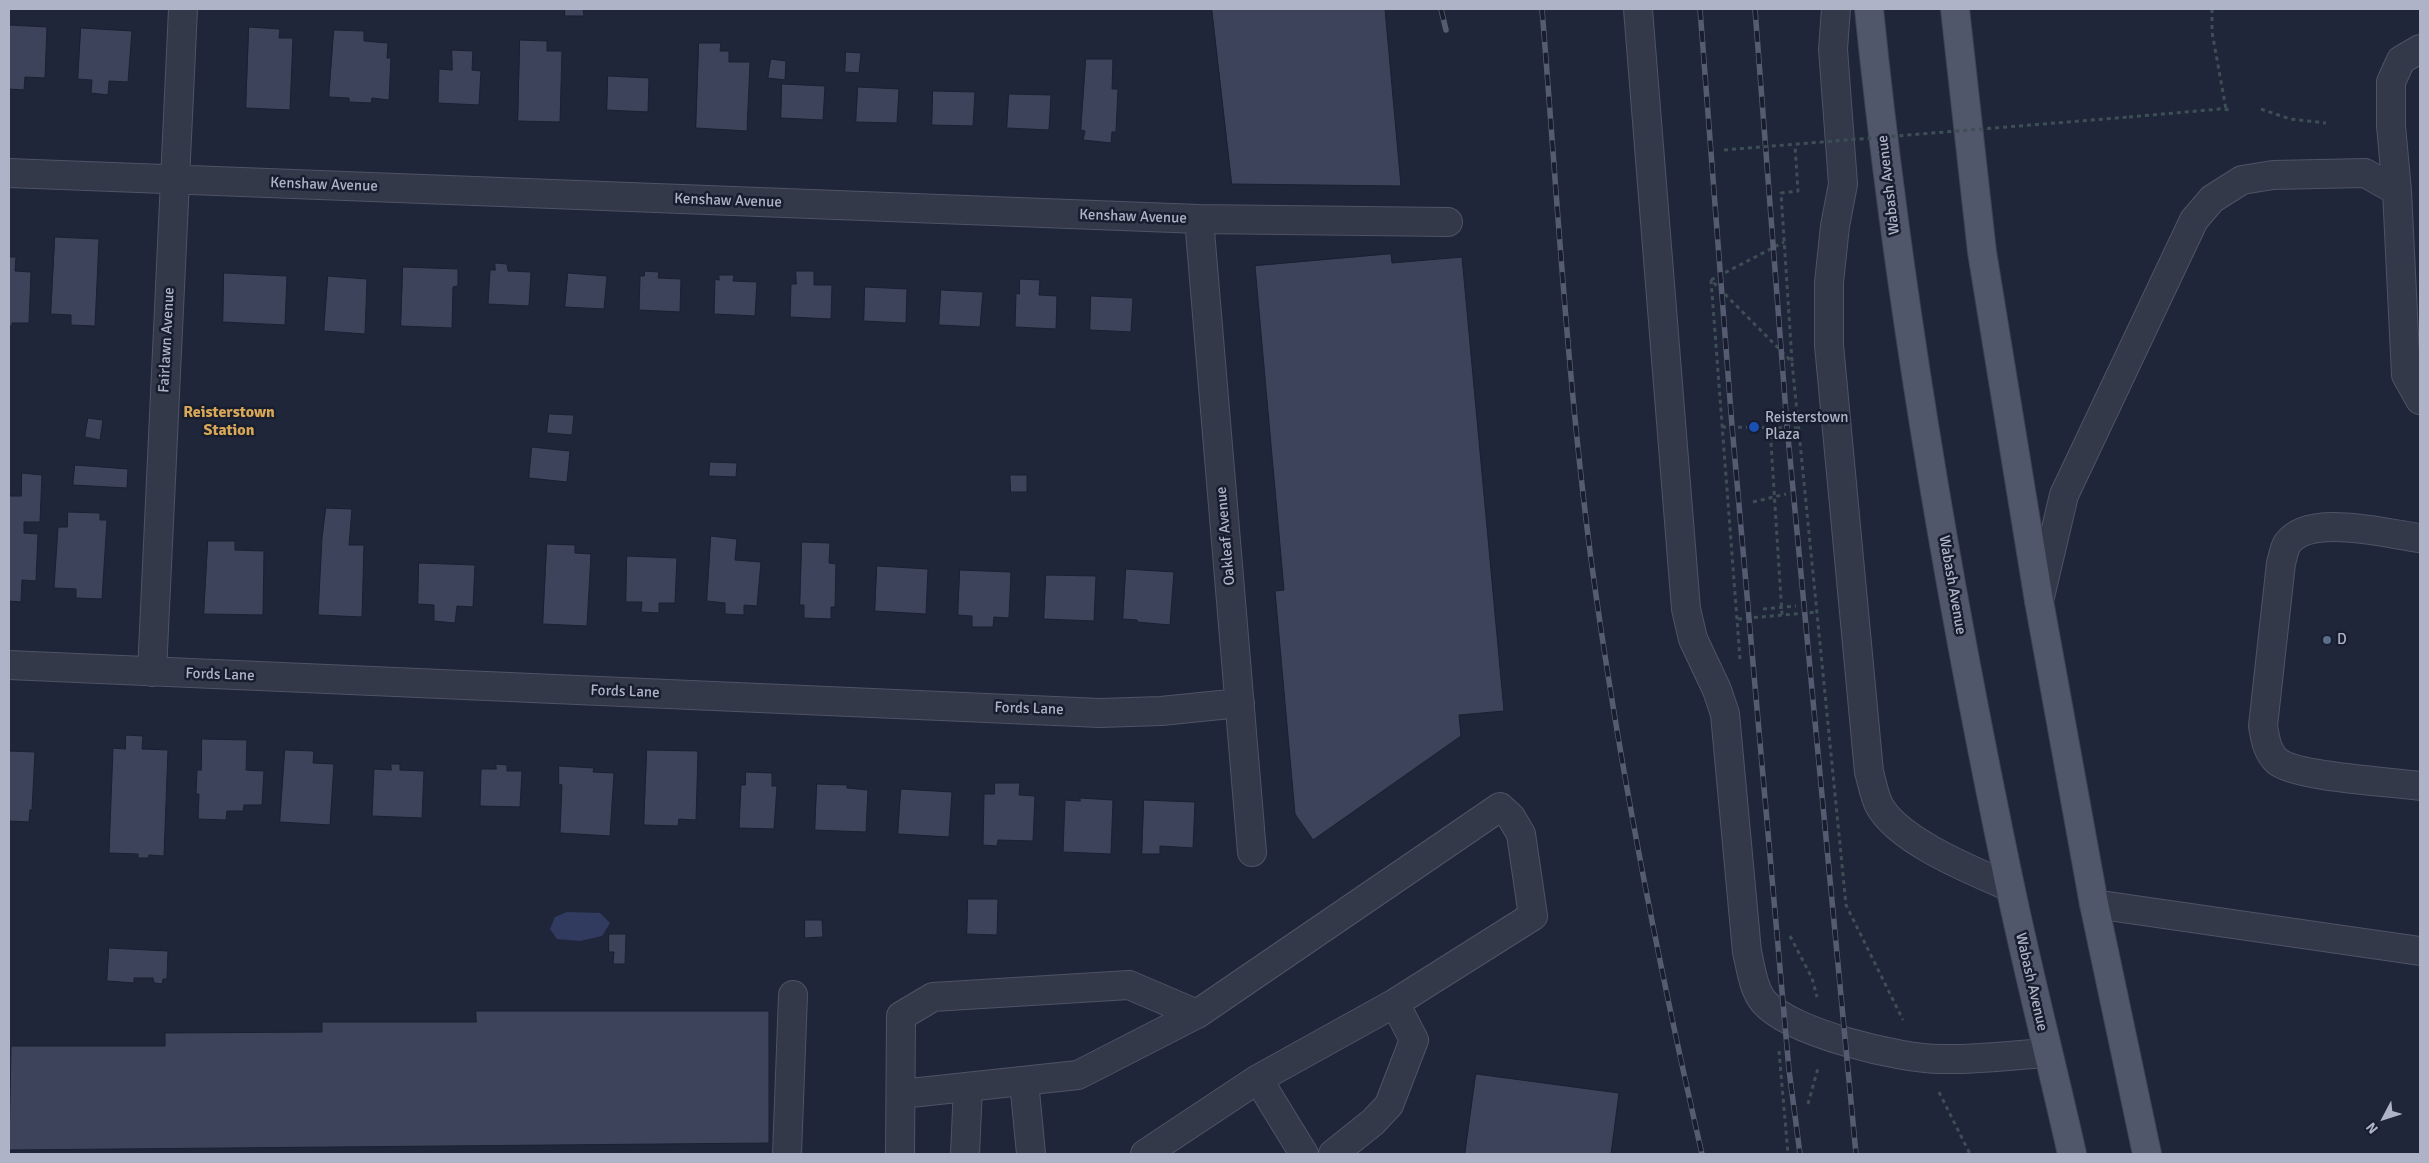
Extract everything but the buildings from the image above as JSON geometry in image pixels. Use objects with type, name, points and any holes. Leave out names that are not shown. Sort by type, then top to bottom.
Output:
[{"type":"main road","name":"Wabash Avenue","points":[[1869,9],[1900,273],[1956,616],[2010,887],[2071,1150]]},
{"type":"main road","points":[[1955,9],[1982,252],[2039,601],[2094,904],[2147,1154]]},
{"type":"main road","points":[[2138,1117],[2151,1154]]},
{"type":"street","name":"Fairlawn Avenue","points":[[152,672],[182,9]]},
{"type":"street","points":[[1638,9],[1686,609],[1693,639],[1717,690],[1725,714],[1747,952],[1753,979],[1763,1001],[1789,1022],[1813,1032],[1914,1058],[1942,1060],[2048,1053]]},
{"type":"street","points":[[1836,9],[1833,49],[1843,184],[1835,226],[1829,283],[1829,345],[1869,772],[1879,805],[1892,821],[1912,837],[1955,864],[2010,887]]},
{"type":"street","points":[[2420,49],[2401,60],[2391,82],[2391,126],[2397,191],[2406,375],[2420,400]]},
{"type":"street","name":"Kenshaw Avenue","points":[[9,172],[1198,219],[1448,222]]},
{"type":"street","points":[[2039,601],[2064,495],[2194,220],[2212,199],[2242,180],[2273,175],[2365,173],[2397,191]]},
{"type":"street","name":"Oakleaf Avenue","points":[[1198,219],[1252,852]]},
{"type":"street","points":[[2420,538],[2328,526],[2303,531],[2287,544],[2281,563],[2263,726],[2266,744],[2277,761],[2296,770],[2420,786]]},
{"type":"street","name":"Fords Lane","points":[[9,665],[1100,712],[1161,711],[1240,704]]},
{"type":"street","points":[[901,1094],[1078,1075],[1197,1014],[1500,808],[1511,817],[1521,834],[1533,916],[1395,1003],[1258,1079],[1145,1154]]},
{"type":"street","points":[[2094,904],[2420,951]]},
{"type":"street","points":[[900,1154],[901,1016],[933,997],[1129,985],[1197,1014]]},
{"type":"street","points":[[787,1154],[793,995]]},
{"type":"street","points":[[1333,1154],[1373,1122],[1389,1105],[1414,1040],[1395,1003]]},
{"type":"street","points":[[1258,1079],[1304,1154]]},
{"type":"street","points":[[1024,1080],[1031,1154]]},
{"type":"street","points":[[965,1154],[968,1087]]},
{"type":"path","points":[[1724,150],[1795,146],[2220,109],[2228,110],[2212,32],[2212,9]]},
{"type":"path","points":[[2261,109],[2290,119],[2326,123]]},
{"type":"path","points":[[1722,427],[1799,428],[1792,362],[1781,193],[1798,191],[1795,146]]},
{"type":"path","points":[[1711,280],[1784,242]]},
{"type":"path","points":[[1711,280],[1792,362]]},
{"type":"path","points":[[1711,280],[1741,666]]},
{"type":"path","points":[[1770,427],[1782,615]]},
{"type":"path","points":[[1754,502],[1786,494]]},
{"type":"path","points":[[1763,610],[1796,606]]},
{"type":"path","points":[[1738,620],[1817,612]]},
{"type":"path","points":[[1790,936],[1812,978],[1819,1003]]},
{"type":"path","points":[[1775,1012],[1788,1154]]},
{"type":"path","points":[[1808,1104],[1819,1065]]},
{"type":"path","points":[[1936,1086],[1970,1154]]},
{"type":"water","points":[[567,912],[600,913],[610,923],[602,936],[580,941],[557,939],[550,929],[555,917]]},
{"type":"railway","points":[[1441,9],[1446,30]]},
{"type":"railway","points":[[1542,9],[1575,422],[1591,559],[1626,783],[1669,1006],[1702,1154]]},
{"type":"railway","points":[[1700,9],[1732,426],[1789,1070],[1800,1154]]},
{"type":"railway","points":[[1755,9],[1787,426],[1856,1154]]},
{"type":"place","name":"Reisterstown Plaza","points":[[1754,427]]},
{"type":"place","name":"D","points":[[2327,640]]},
{"type":"district","name":"Reisterstown Station","points":[[229,422]]}]
